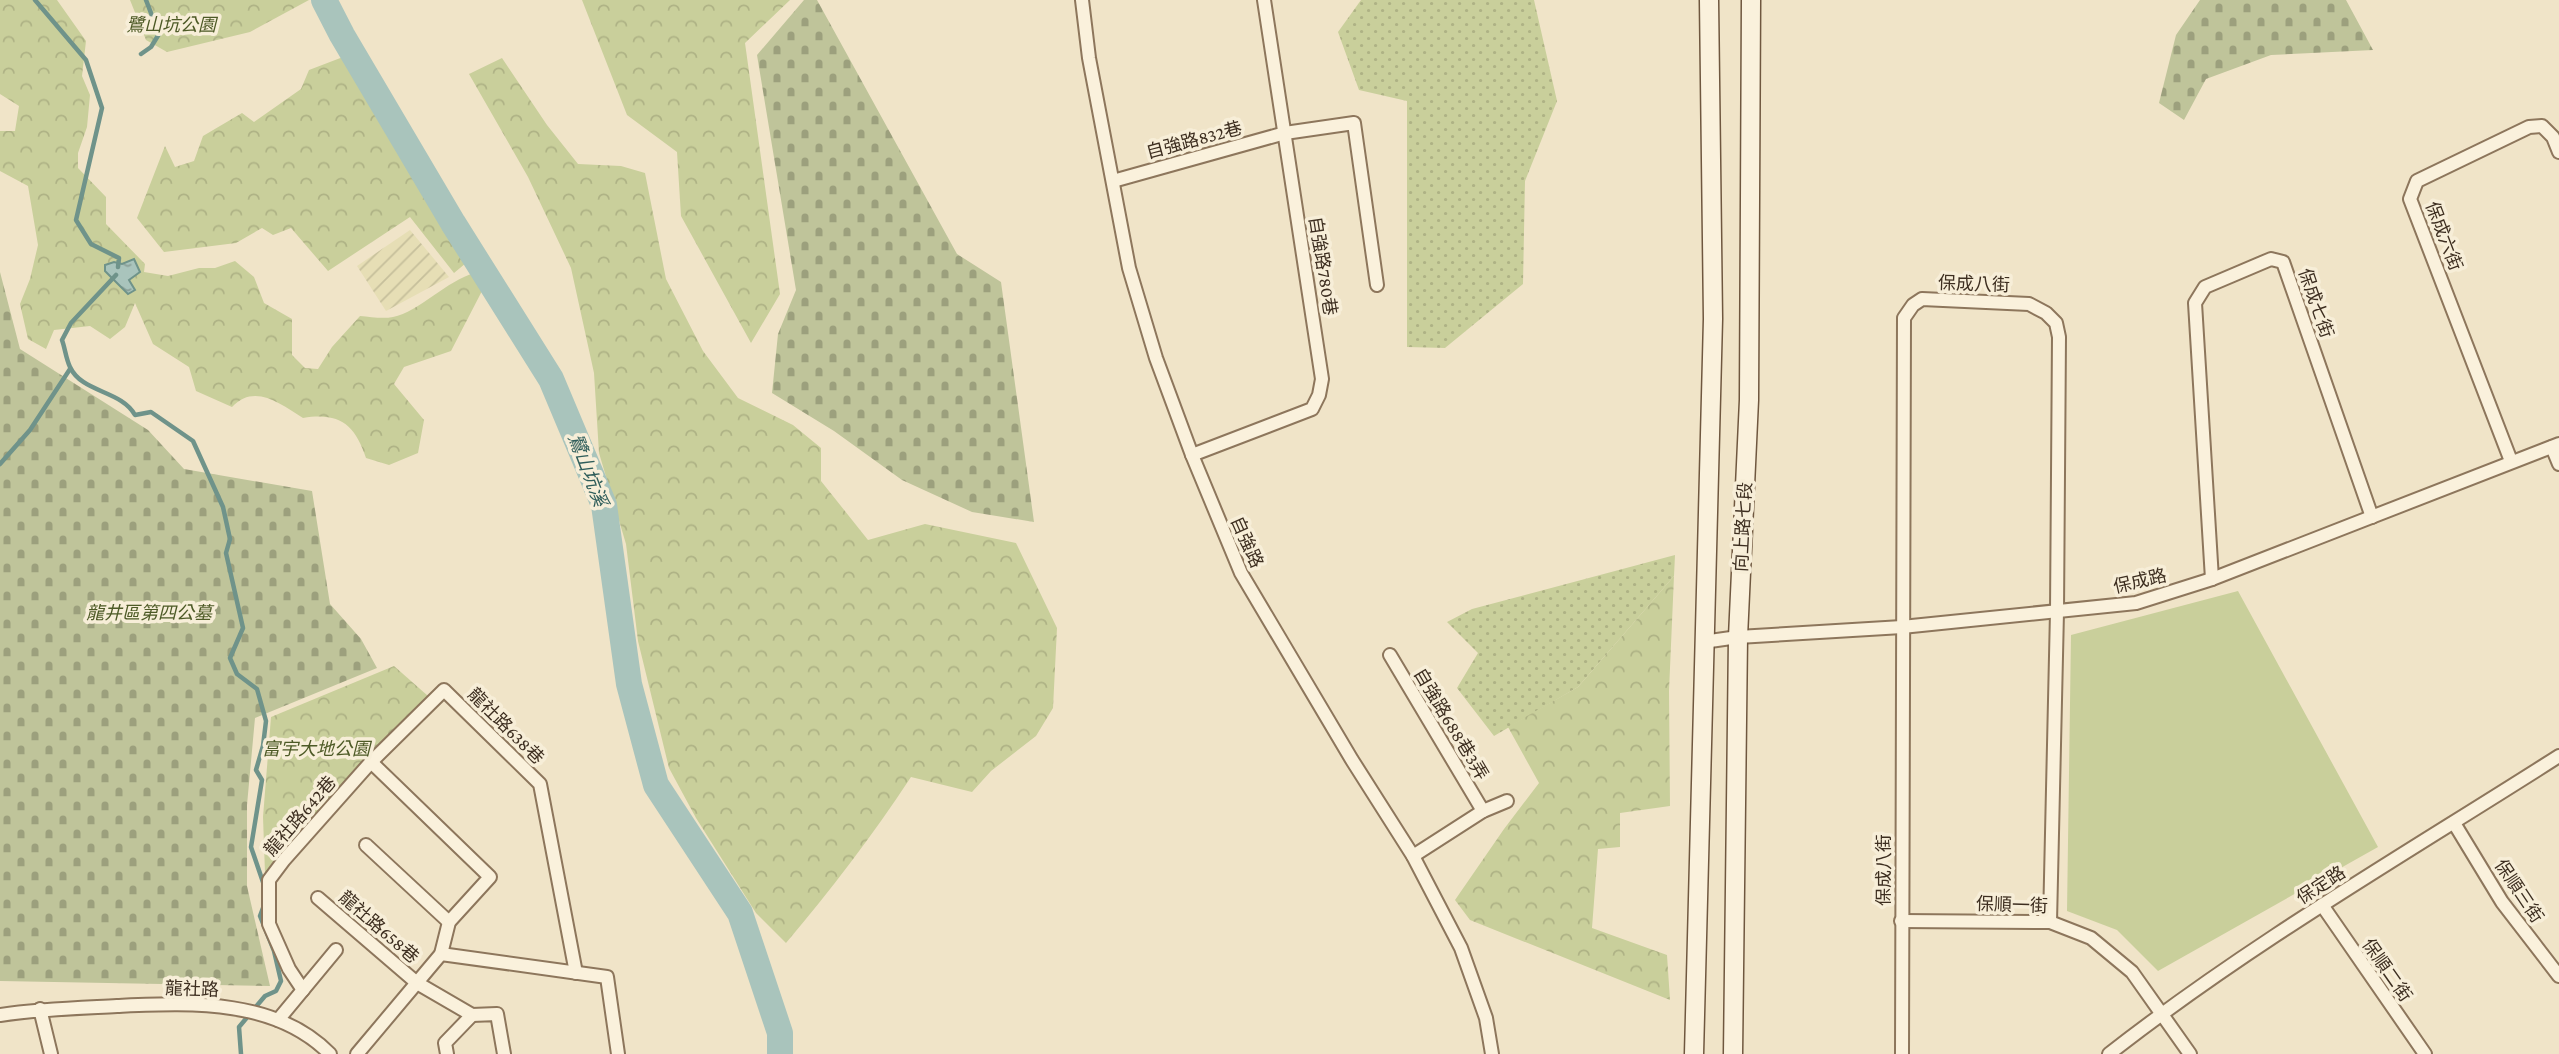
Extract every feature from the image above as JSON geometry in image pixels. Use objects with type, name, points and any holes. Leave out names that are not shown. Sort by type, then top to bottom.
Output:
[{"type":"main road","name":"向上路七段","points":[[1694,1054],[1713,318],[1709,0]]},
{"type":"main road","name":"向上路七段","points":[[1733,1054],[1738,637],[1749,400],[1751,0]]},
{"type":"street","name":"自強路","points":[[1082,0],[1089,58],[1129,268],[1156,358],[1192,455],[1241,573],[1352,760],[1413,856],[1461,948],[1486,1018],[1492,1054]]},
{"type":"street","name":"自強路780巷","points":[[1192,455],[1312,409],[1319,395],[1322,379],[1264,0]]},
{"type":"street","name":"自強路832巷","points":[[1113,181],[1285,133],[1354,123],[1377,285]]},
{"type":"street","name":"保成六街","points":[[2511,461],[2410,199],[2417,181],[2529,127],[2542,126],[2553,137],[2559,152]]},
{"type":"street","name":"保成七街","points":[[2212,579],[2195,303],[2205,287],[2271,259],[2283,262],[2372,517]]},
{"type":"street","name":"保成八街","points":[[1902,1054],[1904,318],[1913,305],[1922,299],[2029,304],[2046,313],[2056,323],[2059,337],[2057,612],[2050,922]]},
{"type":"street","name":"保成路","points":[[1703,642],[1738,637],[1902,627],[2136,603],[2212,579],[2556,445]]},
{"type":"street","points":[[2556,445],[2559,464]]},
{"type":"street","name":"自強路688巷3弄","points":[[1390,655],[1483,811]]},
{"type":"street","name":"龍社路638巷","points":[[371,762],[444,690],[540,784],[576,973]]},
{"type":"street","name":"保定路","points":[[2109,1054],[2161,1013],[2322,905],[2559,756]]},
{"type":"street","points":[[357,1054],[441,954],[449,922],[490,877],[371,762]]},
{"type":"street","name":"龍社路642巷","points":[[303,990],[289,969],[269,924],[269,880],[371,762]]},
{"type":"street","points":[[1413,856],[1483,811],[1507,801]]},
{"type":"street","name":"保順三街","points":[[2454,823],[2502,902],[2559,976]]},
{"type":"street","points":[[366,845],[449,922]]},
{"type":"street","name":"龍社路658巷","points":[[318,898],[417,983]]},
{"type":"street","name":"保順二街","points":[[2322,905],[2425,1054]]},
{"type":"street","name":"保順一街","points":[[1901,921],[2050,922],[2091,938],[2132,972],[2190,1054]]},
{"type":"street","points":[[278,1020],[336,950]]},
{"type":"street","points":[[441,954],[607,977],[618,1054]]},
{"type":"street","points":[[417,983],[472,1015],[497,1014],[504,1054]]},
{"type":"street","name":"龍社路","points":[[0,1014],[40,1009],[194,1005],[248,1011],[278,1020],[305,1035],[330,1054]]},
{"type":"street","points":[[40,1009],[51,1054]]},
{"type":"street","points":[[447,1054],[445,1043],[472,1015]]},
{"type":"shaded area","points":[[410,230],[449,277],[386,311],[357,266]]},
{"type":"green space","points":[[0,0],[57,0],[86,41],[82,76],[90,95],[87,127],[78,153],[78,168],[106,197],[106,224],[145,264],[144,272],[168,276],[199,268],[215,268],[235,261],[254,277],[264,303],[292,319],[292,355],[305,368],[318,369],[332,347],[360,316],[385,318],[403,314],[454,282],[475,273],[482,291],[451,351],[404,367],[394,384],[424,420],[418,453],[389,465],[366,458],[351,429],[336,419],[303,418],[268,398],[259,396],[241,400],[232,407],[196,391],[189,367],[153,344],[135,303],[125,327],[110,339],[90,326],[54,330],[46,349],[28,339],[20,304],[30,279],[38,245],[28,186],[0,171],[0,131],[15,131],[19,106],[0,94]]},
{"type":"green space","name":"鷺山坑公園","points":[[130,0],[309,0],[250,32],[167,52],[146,40]]},
{"type":"green space","points":[[582,0],[790,0],[745,43],[780,294],[751,343],[681,216],[677,152],[627,115]]},
{"type":"green space","points":[[804,0],[817,0],[957,254],[1001,282],[1034,522],[972,512],[902,480],[834,431],[772,393],[778,334],[796,290],[757,55]]},
{"type":"green space","points":[[1361,0],[1534,0],[1557,101],[1525,181],[1523,284],[1445,348],[1407,347],[1407,101],[1359,90],[1338,32]]},
{"type":"green space","points":[[2200,0],[2346,0],[2373,50],[2271,55],[2206,79],[2184,120],[2159,103],[2176,35]]},
{"type":"green space","points":[[343,57],[466,263],[454,273],[410,217],[328,271],[291,228],[273,235],[262,228],[236,243],[164,252],[137,218],[165,146],[175,167],[194,161],[203,136],[242,113],[254,122],[301,89],[309,70]]},
{"type":"green space","points":[[502,58],[547,125],[578,164],[621,166],[645,173],[666,279],[703,351],[738,398],[793,425],[821,448],[821,481],[868,540],[925,524],[1016,543],[1057,628],[1053,708],[1036,736],[991,771],[972,792],[911,777],[851,862],[786,943],[756,913],[696,818],[669,768],[638,641],[626,544],[599,453],[594,373],[571,268],[528,177],[469,74]]},
{"type":"green space","name":"龍井區第四公墓","points":[[0,272],[20,349],[148,430],[184,469],[312,491],[330,604],[361,639],[377,668],[255,718],[247,805],[247,886],[270,986],[0,981]]},
{"type":"green space","points":[[1675,555],[1674,576],[1578,687],[1494,736],[1457,688],[1478,653],[1447,622],[1472,609]]},
{"type":"green space","points":[[1674,576],[1669,691],[1670,806],[1620,813],[1620,847],[1598,849],[1592,928],[1667,955],[1670,1000],[1470,920],[1455,900],[1539,783],[1508,727],[1578,687]]},
{"type":"green space","points":[[2238,591],[2378,847],[2158,971],[2117,930],[2067,911],[2071,635]]},
{"type":"green space","name":"富宇大地公園","points":[[394,666],[428,696],[265,873],[263,817],[271,717]]},
{"type":"water","points":[[134,259],[140,272],[129,280],[135,290],[128,294],[105,271],[105,265],[114,262],[122,264]]},
{"type":"waterway","points":[[35,0],[86,60],[102,108],[76,220],[91,244],[119,258],[118,267]]},
{"type":"waterway","points":[[141,54],[151,47],[159,34],[146,0]]},
{"type":"waterway","name":"鷺山坑溪","points":[[324,0],[453,223],[551,379],[604,505],[629,684],[656,785],[740,913],[780,1033],[780,1054]]},
{"type":"waterway","points":[[116,275],[71,323],[62,340],[67,361],[83,382],[121,401],[135,415],[151,412],[193,441],[223,507],[230,539],[226,553],[243,628],[230,658],[237,674],[257,689],[266,721],[256,770],[262,780],[251,847],[265,888]]},
{"type":"waterway","points":[[0,464],[30,430],[70,369]]},
{"type":"waterway","points":[[241,1054],[239,1027],[265,996],[276,991],[281,981],[274,951],[260,916],[266,900]]}]
